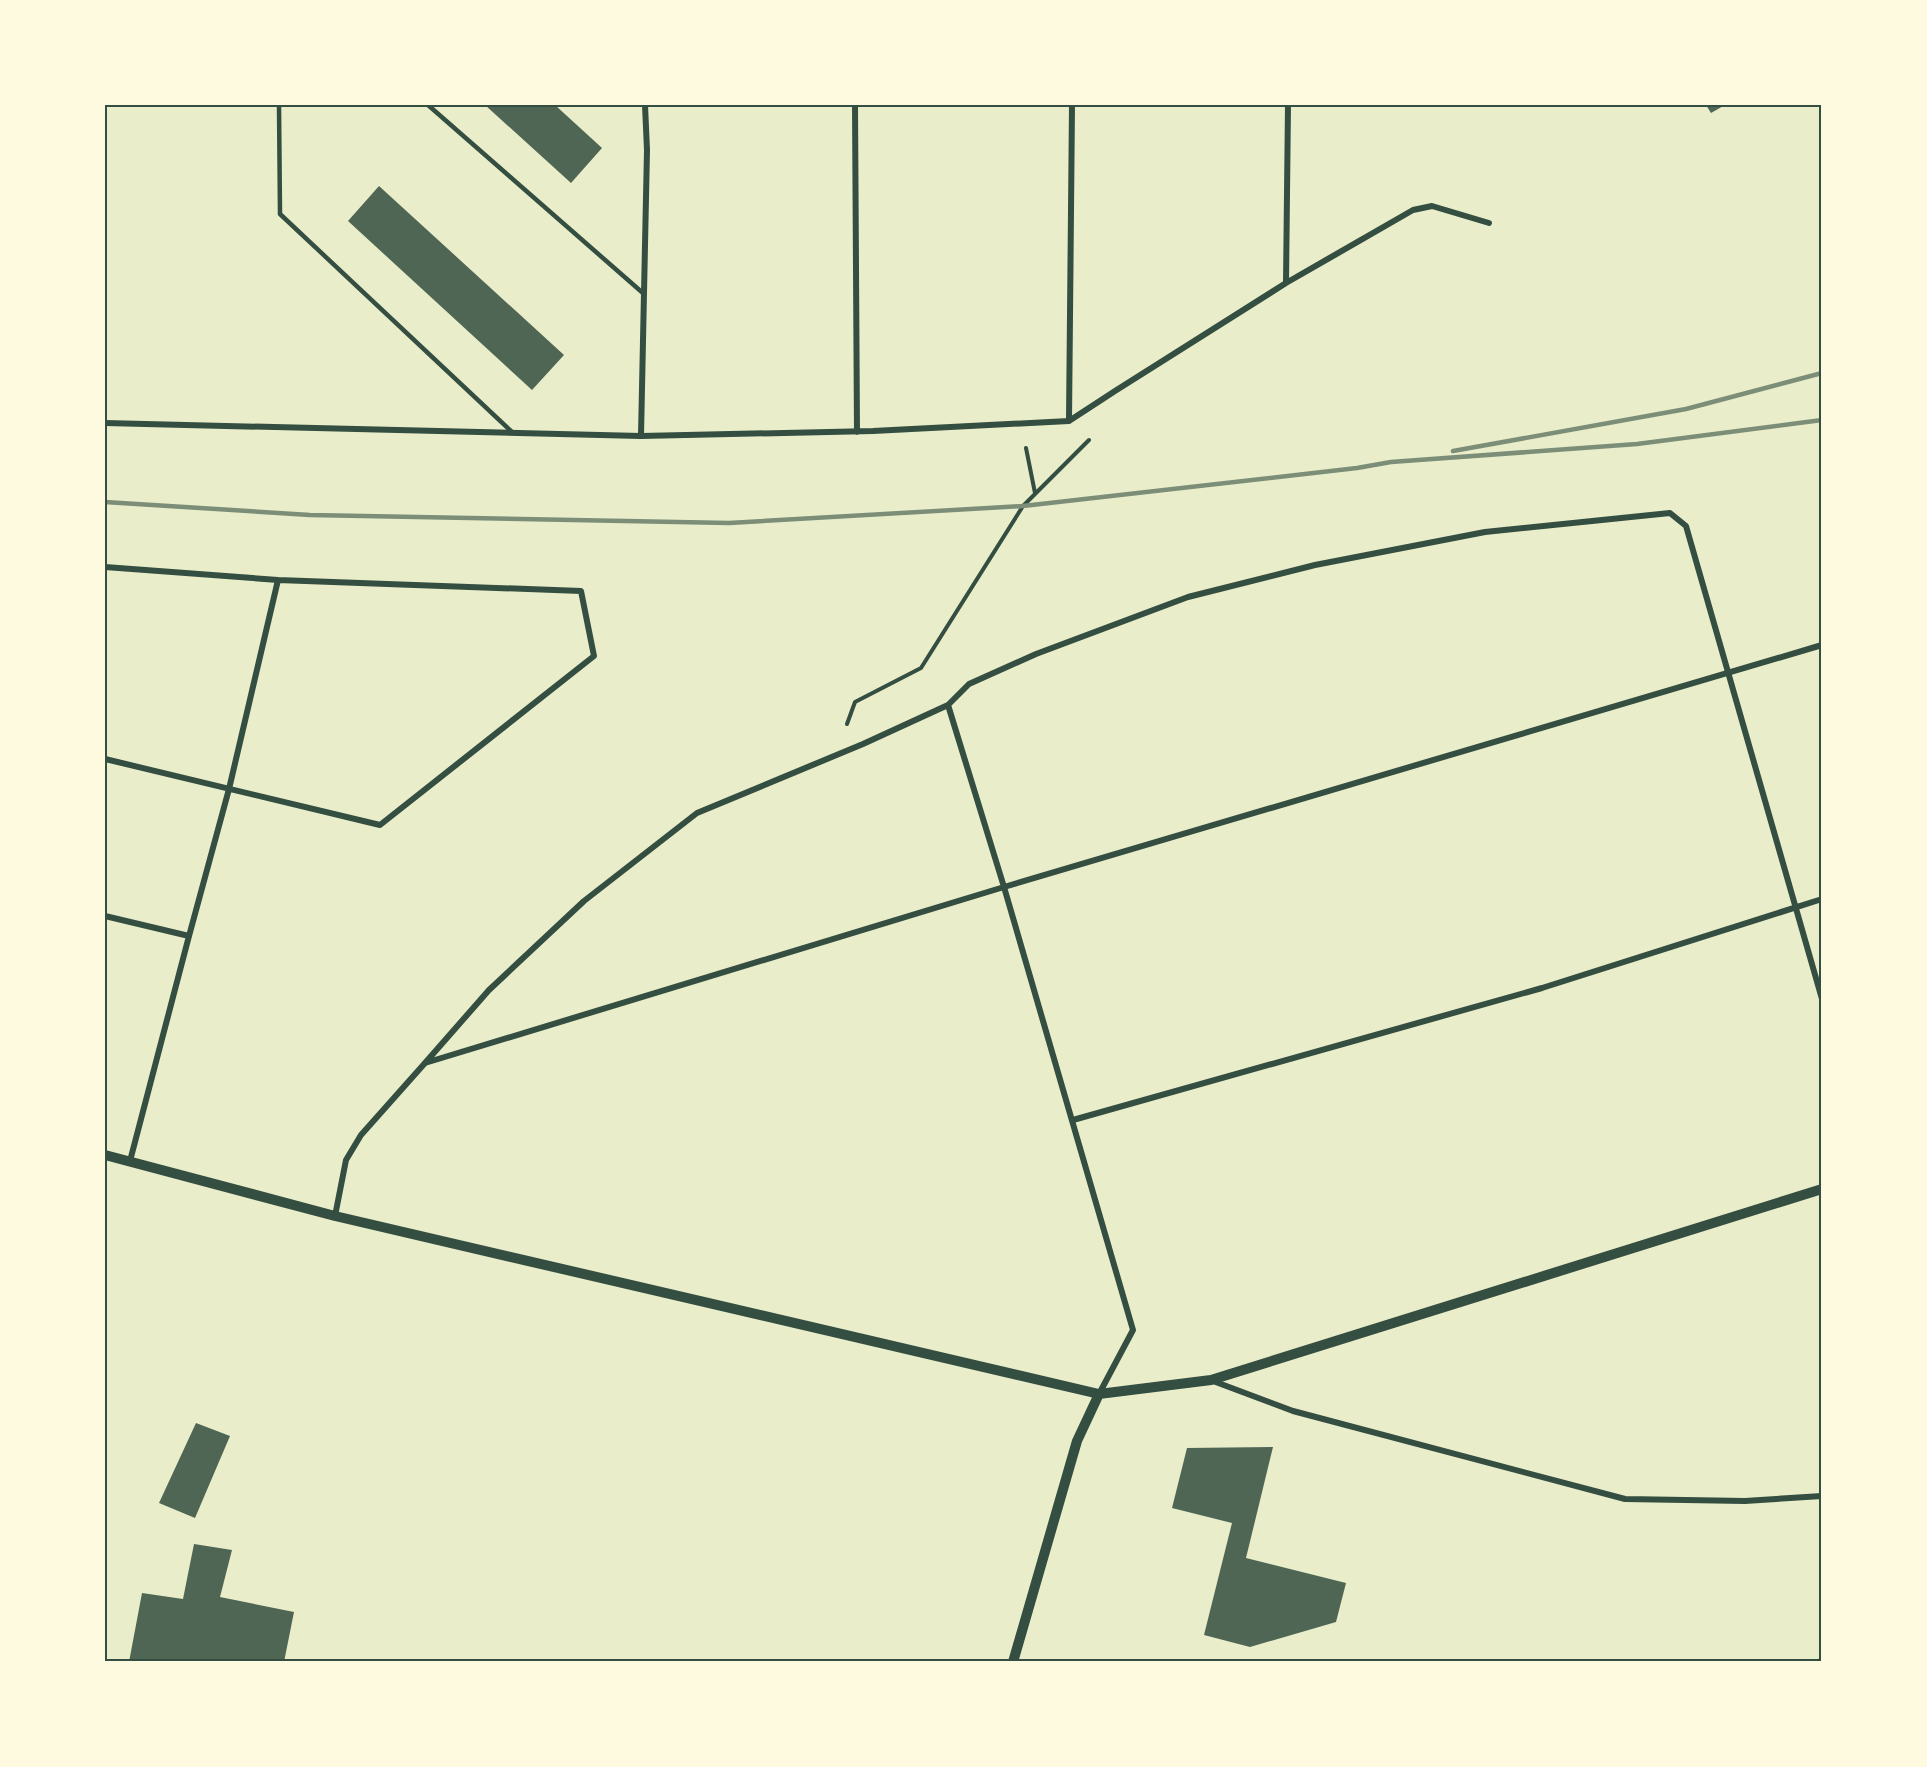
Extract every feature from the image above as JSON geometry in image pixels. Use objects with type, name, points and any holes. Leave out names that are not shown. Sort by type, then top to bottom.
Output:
[{"type":"street","points":[[641,436],[647,150],[645,105]]},
{"type":"street","points":[[855,105],[857,432]]},
{"type":"street","points":[[1070,421],[1072,105]]},
{"type":"street","points":[[1287,283],[1288,105]]},
{"type":"street","points":[[105,423],[641,436],[857,432],[1070,421],[1287,283],[1413,210],[1432,206],[1489,223]]},
{"type":"street","points":[[335,1216],[346,1160],[361,1135],[489,990],[584,901],[697,813],[847,751],[948,705],[969,684],[1036,654],[1188,597],[1315,565],[1485,532],[1670,513],[1686,526],[1822,999]]},
{"type":"street","points":[[105,567],[278,580],[581,591],[594,656],[380,825],[105,759]]},
{"type":"street","points":[[130,1161],[229,789],[278,580]]},
{"type":"street","points":[[425,1063],[1004,887],[1822,645]]},
{"type":"street","points":[[948,705],[1073,1120],[1133,1330],[1077,1441],[1013,1662]]},
{"type":"street","points":[[1073,1120],[1542,988],[1822,899]]},
{"type":"street","points":[[105,916],[189,936]]},
{"type":"street","points":[[105,1155],[335,1216],[1099,1394],[1211,1380],[1822,1189]]},
{"type":"street","points":[[1211,1380],[1293,1411],[1625,1499],[1745,1501],[1822,1496]]},
{"type":"lane","points":[[279,105],[280,214],[514,434]]},
{"type":"lane","points":[[428,105],[644,294]]},
{"type":"path","points":[[1021,424],[1036,494]]},
{"type":"path","points":[[847,751],[846,726],[855,702],[921,668],[1023,506],[1091,437]]},
{"type":"building","points":[[485,105],[555,105],[602,148],[571,183]]},
{"type":"building","points":[[1706,105],[1725,105],[1711,113]]},
{"type":"building","points":[[379,186],[564,355],[532,390],[348,221]]},
{"type":"building","points":[[196,1423],[230,1436],[195,1518],[159,1503]]},
{"type":"building","points":[[1273,1447],[1246,1558],[1346,1583],[1336,1622],[1250,1647],[1204,1635],[1232,1523],[1172,1508],[1187,1448]]},
{"type":"building","points":[[194,1544],[232,1550],[220,1597],[294,1612],[284,1662],[129,1662],[142,1593],[183,1599]]},
{"type":"railway","points":[[1453,451],[1686,409],[1822,373]]},
{"type":"railway","points":[[105,502],[310,515],[729,523],[1023,506],[1357,468],[1391,462],[1637,444],[1822,420]]}]
